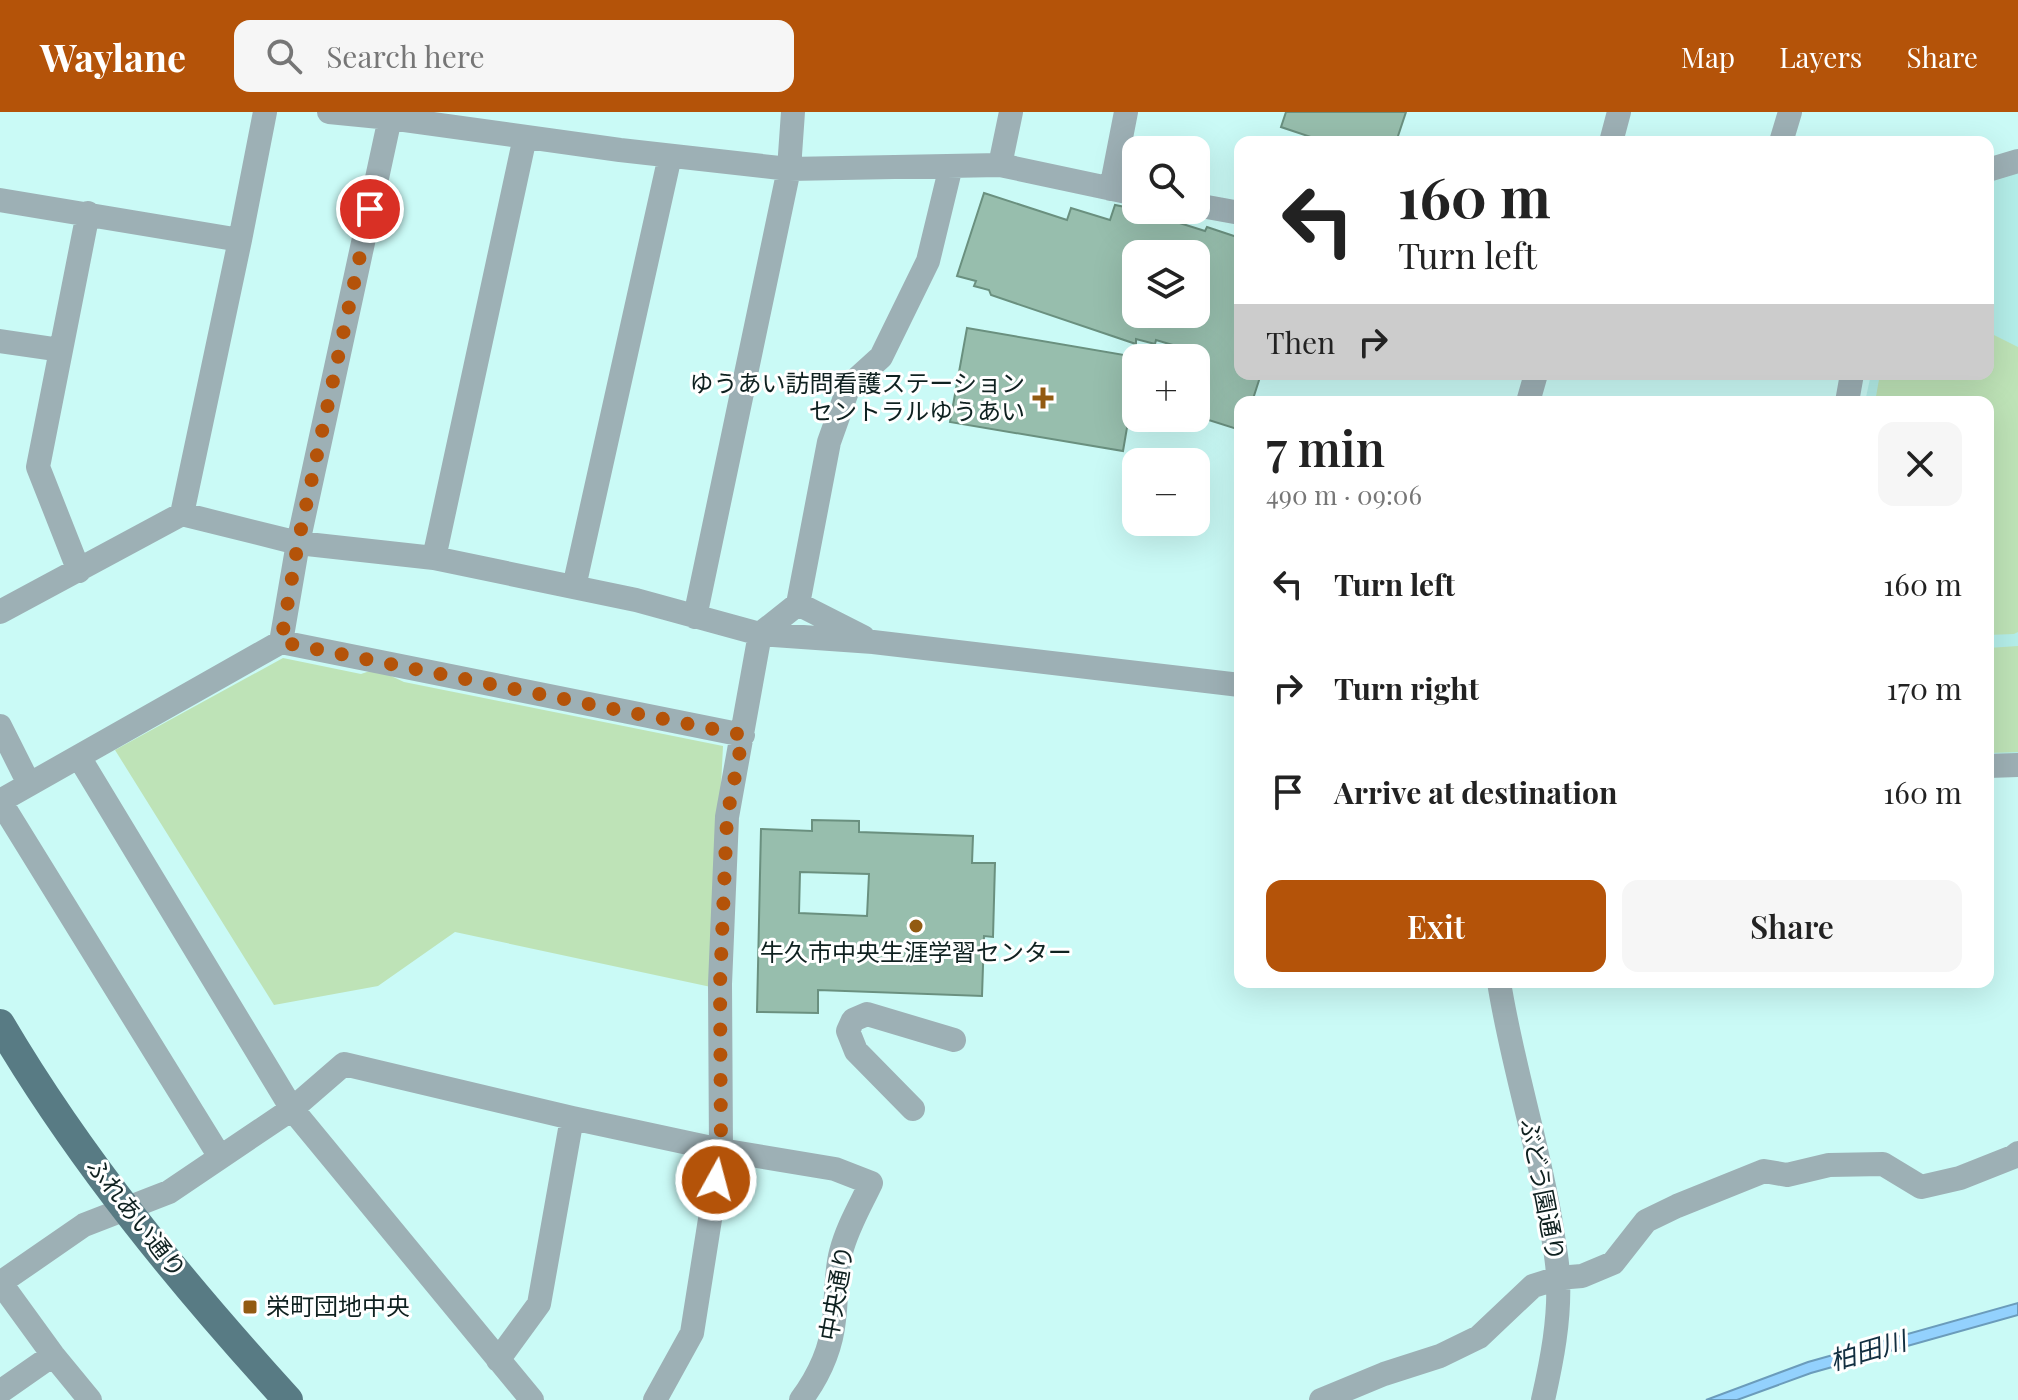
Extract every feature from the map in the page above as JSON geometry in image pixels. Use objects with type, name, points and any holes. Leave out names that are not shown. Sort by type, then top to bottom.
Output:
[{"type":"main road","name":"ふれあい通り","points":[[0,1024],[127,1210],[288,1400]]},
{"type":"street","points":[[182,514],[265,112]]},
{"type":"street","points":[[329,112],[389,115],[525,137],[789,169],[1000,165],[1122,191]]},
{"type":"street","points":[[695,617],[789,169],[793,112]]},
{"type":"street","points":[[1000,165],[1011,112]]},
{"type":"street","points":[[1111,189],[1126,112]]},
{"type":"street","points":[[1613,136],[1619,112]]},
{"type":"street","points":[[1783,136],[1790,112]]},
{"type":"street","points":[[281,642],[298,543],[389,115]]},
{"type":"street","points":[[434,558],[525,137]]},
{"type":"street","points":[[574,587],[670,156]]},
{"type":"street","points":[[1994,168],[2018,161]]},
{"type":"street","points":[[655,1400],[692,1333],[721,1150],[720,984],[727,817],[760,634],[798,604],[829,442],[849,386],[881,357],[928,261],[951,166]]},
{"type":"street","points":[[0,200],[240,240]]},
{"type":"street","points":[[1210,208],[1234,212]]},
{"type":"street","points":[[79,571],[38,467],[88,213]]},
{"type":"street","points":[[0,341],[61,350]]},
{"type":"street","points":[[0,612],[182,514],[298,543],[434,558],[574,587],[636,600],[760,634],[873,642],[1234,684]]},
{"type":"street","points":[[798,604],[873,642]]},
{"type":"street","points":[[220,1157],[0,801],[281,642],[743,735]]},
{"type":"street","points":[[0,726],[29,784]]},
{"type":"street","points":[[79,757],[292,1109],[532,1400]]},
{"type":"street","points":[[1994,766],[2018,765]]},
{"type":"street","name":"ぶどう園通り","points":[[1500,988],[1548,1205],[1558,1278],[1555,1340],[1543,1400]]},
{"type":"street","points":[[913,1109],[856,1051],[848,1031],[853,1020],[867,1014],[954,1040]]},
{"type":"street","points":[[90,1400],[0,1282],[84,1225],[169,1192],[292,1109],[344,1064],[721,1150]]},
{"type":"street","points":[[498,1360],[539,1304],[572,1118]]},
{"type":"street","name":"中央通り","points":[[721,1150],[835,1169],[871,1183],[841,1251],[834,1323],[827,1351],[815,1380],[801,1400]]},
{"type":"street","points":[[1321,1400],[1384,1374],[1440,1356],[1479,1337],[1533,1286],[1558,1278],[1582,1276],[1613,1263],[1646,1221],[1764,1171],[1787,1175],[1829,1165],[1883,1164],[1921,1187],[1960,1178],[2018,1153]]},
{"type":"street","points":[[0,1392],[53,1355]]},
{"type":"shaded area","points":[[2018,167],[2018,756],[1994,757],[1994,396],[1866,396],[1870,380],[1994,380],[1994,173]]},
{"type":"green space","points":[[1994,335],[2018,347],[2018,632],[1994,635],[1994,396],[1876,396],[1879,380],[1994,380]]},
{"type":"green space","points":[[2018,646],[2018,752],[1994,753],[1994,648]]},
{"type":"green space","points":[[283,658],[361,674],[376,669],[404,682],[723,746],[711,987],[455,932],[378,986],[274,1005],[115,750]]},
{"type":"water","name":"柏田川","points":[[2018,1303],[2018,1315],[1811,1373],[1737,1400],[1706,1400],[1808,1362]]},
{"type":"building","points":[[1286,112],[1406,112],[1398,136],[1308,136],[1281,127]]},
{"type":"building","points":[[984,193],[1067,220],[1071,208],[1110,220],[1115,205],[1122,206],[1122,224],[1183,224],[1205,231],[1207,227],[1234,236],[1234,380],[1259,380],[1254,396],[1234,396],[1234,428],[1210,420],[1210,344],[1169,344],[1156,340],[1155,344],[1136,339],[1136,344],[991,295],[989,290],[974,286],[976,281],[957,276]]},
{"type":"building","name":"ゆうあい訪問看護ステーション セントラルゆうあい","points":[[967,328],[1122,355],[1122,432],[1126,432],[1122,451],[950,422]]},
{"type":"building","name":"牛久市中央生涯学習センター","points":[[812,820],[859,821],[859,832],[973,836],[972,863],[995,863],[993,937],[984,936],[982,996],[818,990],[818,1013],[757,1012],[761,829],[812,831]],"holes":[[[800,872],[869,874],[867,916],[799,913]]]},
{"type":"place","name":"ゆうあい訪問看護ステーション セントラルゆうあい","points":[[1043,398]]},
{"type":"place","name":"牛久市中央生涯学習センター","points":[[916,926]]},
{"type":"place","name":"栄町団地中央","points":[[250,1307]]},
{"type":"route","points":[[370,209],[298,543],[281,642],[743,735],[727,817],[720,984],[721,1150],[716,1180]]}]
